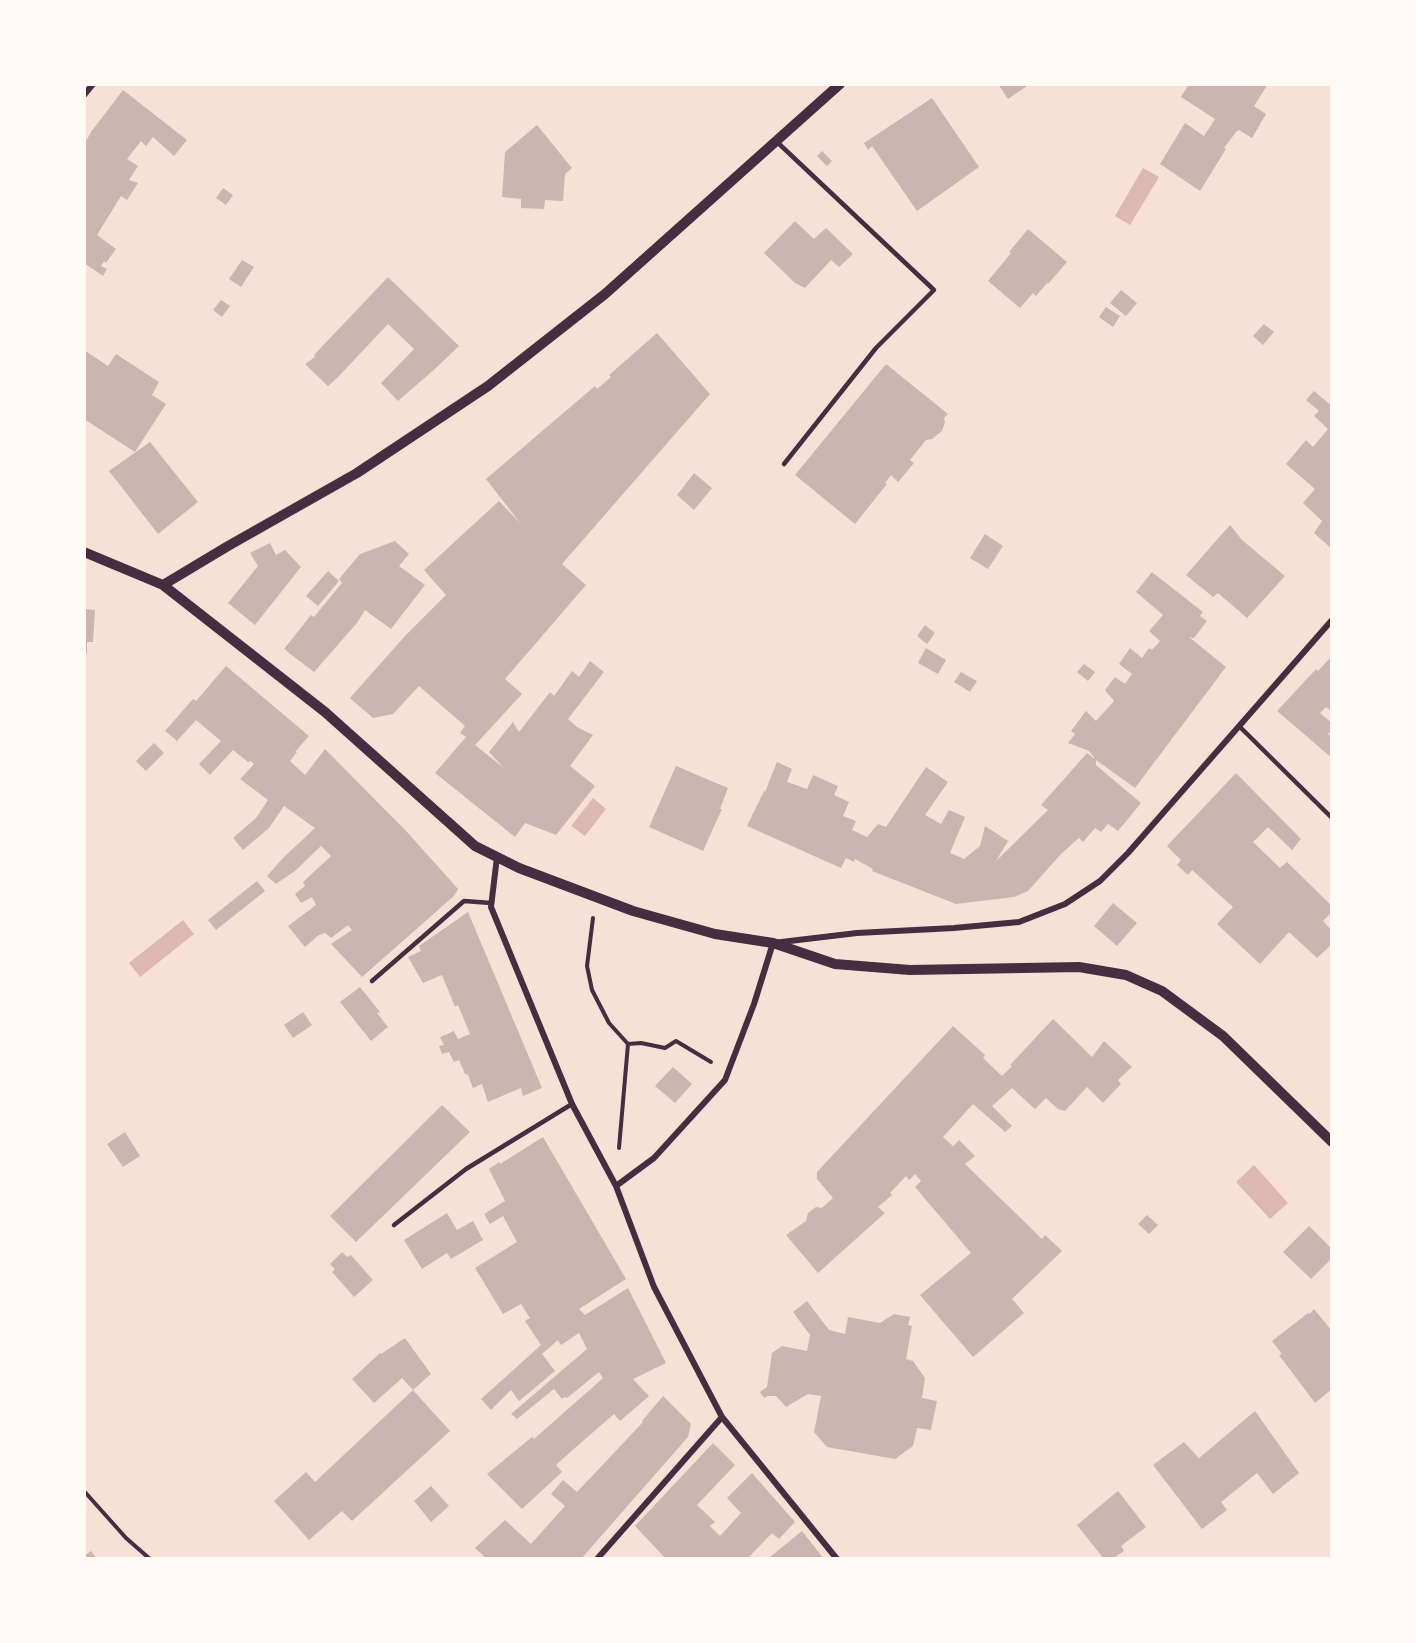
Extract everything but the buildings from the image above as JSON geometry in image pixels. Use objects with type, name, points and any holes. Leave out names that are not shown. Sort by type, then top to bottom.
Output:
[{"type":"street","points":[[84,95],[93,84]]},
{"type":"street","points":[[163,585],[357,473],[488,386],[605,294],[840,84]]},
{"type":"street","points":[[84,552],[163,585],[326,712],[475,846],[519,868],[633,911],[715,934],[773,943],[835,964],[910,970],[1079,967],[1126,975],[1162,991],[1223,1036],[1332,1142]]},
{"type":"street","points":[[773,943],[857,933],[1019,922],[1065,904],[1100,881],[1128,853],[1332,620]]},
{"type":"street","points":[[496,857],[491,907],[572,1104],[616,1186],[654,1287],[722,1418],[837,1559]]},
{"type":"street","points":[[616,1186],[654,1158],[725,1080],[754,1004],[773,943]]},
{"type":"street","points":[[597,1559],[722,1418]]},
{"type":"lane","points":[[776,141],[934,290],[876,348],[784,464]]},
{"type":"lane","points":[[1239,726],[1332,818]]},
{"type":"lane","points":[[372,981],[464,901],[491,903]]},
{"type":"lane","points":[[394,1225],[466,1169],[572,1104]]},
{"type":"path","points":[[596,897],[587,966],[590,982],[609,1023],[628,1044],[616,1186]]},
{"type":"path","points":[[628,1044],[641,1043],[665,1048],[675,1041],[714,1065],[725,1080]]},
{"type":"path","points":[[84,1491],[126,1538],[150,1559]]},
{"type":"shaded area","points":[[1143,168],[1159,177],[1130,225],[1115,216]]},
{"type":"shaded area","points":[[593,798],[606,809],[585,836],[571,826]]},
{"type":"shaded area","points":[[183,920],[194,934],[140,977],[129,963]]},
{"type":"shaded area","points":[[1254,1165],[1288,1203],[1270,1219],[1236,1182]]}]
